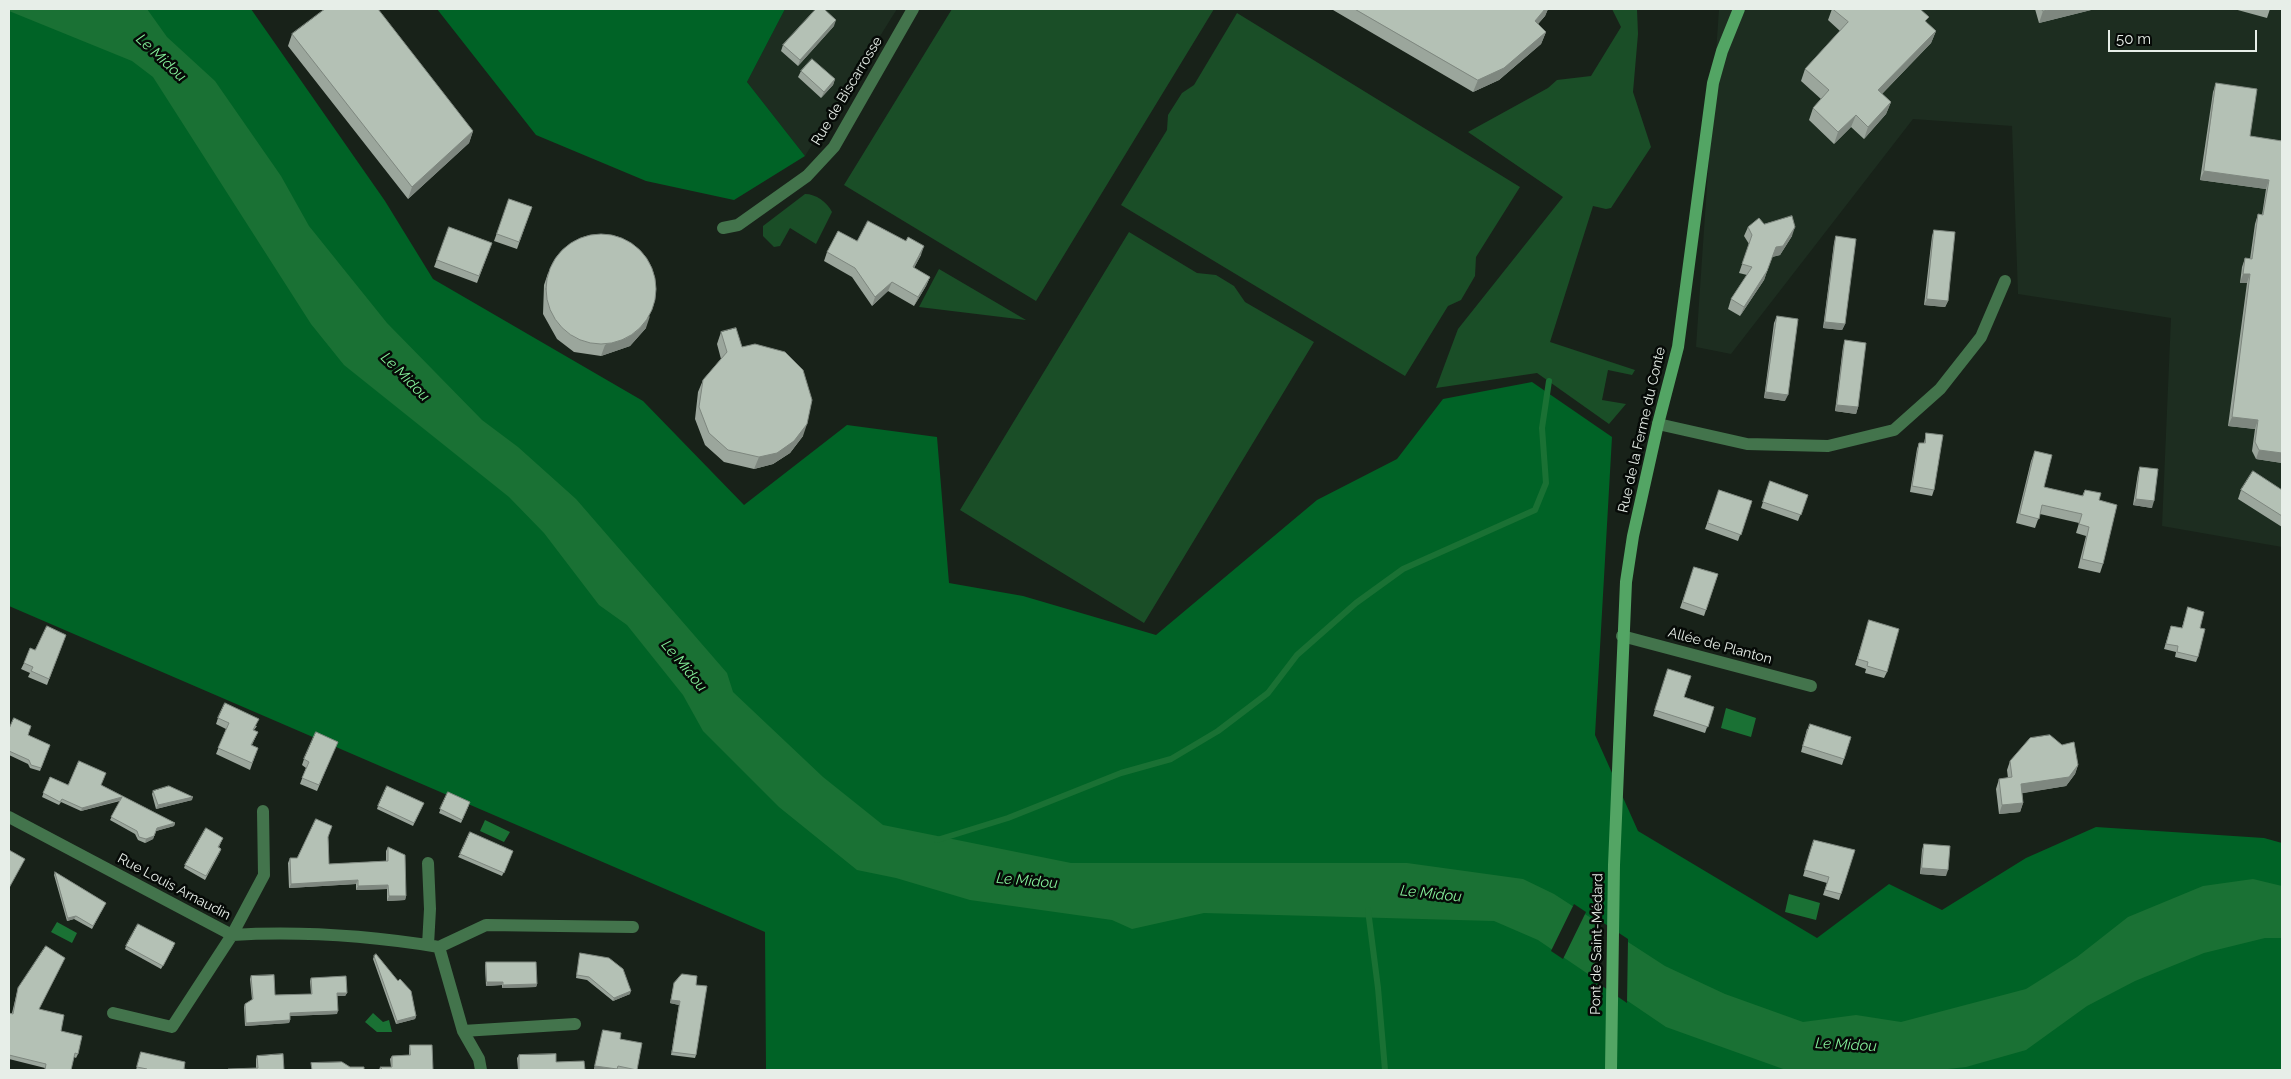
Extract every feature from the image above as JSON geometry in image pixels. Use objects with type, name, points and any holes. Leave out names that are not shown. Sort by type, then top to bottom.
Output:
[{"type":"street","name":"Rue de Biscarrosse","points":[[723,228],[738,225],[807,176],[834,147],[913,9]]},
{"type":"street","name":"Rue de la Ferme du Conte","points":[[1614,865],[1622,636],[1632,536],[1678,348],[1713,83],[1722,51],[1739,9]]},
{"type":"street","points":[[1658,424],[1748,444],[1828,446],[1894,430],[1940,389],[1981,337],[2005,281]]},
{"type":"street","name":"Allée de Planton","points":[[1622,636],[1811,686]]},
{"type":"street","points":[[113,1013],[172,1028],[232,935],[264,875],[263,811]]},
{"type":"street","name":"Rue Louis Arnaudin","points":[[9,816],[232,935],[272,932],[402,940],[433,946]]},
{"type":"street","points":[[428,864],[433,946],[463,1032],[480,1059],[481,1070]]},
{"type":"street","name":"Pont de Saint-Médard","points":[[1611,1070],[1614,865]]},
{"type":"street","points":[[433,946],[486,926],[633,927]]},
{"type":"street","points":[[463,1032],[575,1024]]},
{"type":"shaded area","points":[[9,9],[251,9],[385,201],[433,279],[643,401],[744,505],[847,425],[937,437],[949,583],[1023,596],[1156,635],[1317,500],[1397,459],[1443,399],[1532,382],[1612,437],[1595,735],[1638,831],[1817,938],[1889,884],[1942,910],[2026,858],[2096,827],[2264,838],[2282,843],[2282,1070],[766,1070],[765,932],[9,606]]},
{"type":"shaded area","points":[[437,9],[785,9],[747,82],[805,156],[734,200],[646,181],[536,135]]},
{"type":"shaded area","points":[[785,9],[897,9],[805,156],[747,82]]},
{"type":"shaded area","points":[[952,9],[1214,9],[1036,301],[844,185]]},
{"type":"shaded area","points":[[1612,9],[1637,9],[1638,34],[1633,92],[1651,147],[1611,208],[1606,209],[1593,206],[1550,342],[1635,370],[1632,375],[1608,370],[1602,400],[1626,404],[1609,424],[1537,373],[1436,388],[1458,329],[1563,197],[1468,132],[1548,88],[1557,80],[1591,76],[1621,27]]},
{"type":"shaded area","points":[[1719,9],[2282,9],[2282,547],[2162,526],[2171,318],[2018,294],[2012,126],[1913,119],[1731,354],[1696,347]]},
{"type":"shaded area","points":[[1237,13],[1520,187],[1476,257],[1475,276],[1461,300],[1448,306],[1405,376],[1121,205],[1167,130],[1168,115],[1182,93],[1194,85]]},
{"type":"shaded area","points":[[805,194],[821,199],[832,212],[816,244],[790,228],[780,246],[774,247],[763,236],[763,226]]},
{"type":"shaded area","points":[[1129,232],[1197,273],[1216,275],[1234,286],[1245,302],[1314,342],[1144,623],[960,510]]},
{"type":"shaded area","points":[[939,269],[1026,320],[919,307]]},
{"type":"water","name":"Le Midou","points":[[9,9],[147,9],[167,37],[215,81],[281,176],[309,226],[387,323],[482,420],[518,447],[576,499],[727,673],[733,692],[823,777],[883,825],[1071,863],[1407,863],[1523,879],[1554,894],[1665,966],[1725,994],[1803,1022],[1856,1015],[1901,1022],[2026,989],[2077,957],[2128,917],[2203,886],[2253,879],[2282,886],[2282,938],[2265,938],[2204,953],[2135,981],[2087,1006],[2026,1050],[1966,1067],[1939,1070],[1786,1070],[1666,1027],[1538,940],[1494,921],[1204,913],[1132,929],[1112,920],[970,900],[896,878],[857,870],[779,807],[703,731],[683,695],[627,625],[599,605],[544,533],[509,497],[344,365],[311,324],[153,77],[132,61],[9,11]]},
{"type":"water","points":[[1726,708],[1756,718],[1751,737],[1721,728]]},
{"type":"water","points":[[485,820],[510,832],[504,842],[480,831]]},
{"type":"water","points":[[1789,894],[1820,903],[1816,920],[1785,912]]},
{"type":"water","points":[[57,922],[77,933],[72,943],[51,932]]},
{"type":"water","points":[[373,1013],[383,1022],[389,1020],[392,1032],[377,1032],[365,1022]]},
{"type":"pier","points":[[1574,904],[1586,912],[1563,959],[1551,951]]},
{"type":"pier","points":[[1596,918],[1628,939],[1627,1003],[1595,981]]},
{"type":"building","points":[[325,9],[378,9],[473,131],[412,187],[292,34]]},
{"type":"building","points":[[816,9],[824,9],[836,20],[800,60],[783,45]]},
{"type":"building","points":[[1355,9],[1545,9],[1535,21],[1546,32],[1504,68],[1478,80]]},
{"type":"building","points":[[1833,9],[1920,9],[1929,17],[1925,21],[1936,31],[1878,90],[1891,102],[1868,127],[1856,115],[1838,132],[1813,108],[1829,90],[1805,69],[1848,22]]},
{"type":"building","points":[[812,59],[835,79],[824,92],[801,71]]},
{"type":"building","points":[[2216,83],[2257,89],[2250,136],[2282,141],[2282,453],[2259,450],[2255,442],[2258,420],[2232,417],[2250,274],[2243,274],[2245,258],[2252,259],[2258,214],[2263,215],[2269,180],[2204,171]]},
{"type":"building","points":[[509,199],[532,207],[519,242],[497,234]]},
{"type":"building","points":[[1792,216],[1795,227],[1783,246],[1776,247],[1767,271],[1744,307],[1731,299],[1752,267],[1742,264],[1752,235],[1748,227],[1759,218],[1764,224]]},
{"type":"building","points":[[868,221],[906,241],[908,237],[924,246],[913,267],[930,277],[918,297],[892,282],[875,297],[855,268],[827,252],[838,231],[857,241]]},
{"type":"building","points":[[449,227],[492,243],[479,276],[437,260]]},
{"type":"building","points":[[1934,230],[1955,232],[1948,301],[1927,299]]},
{"type":"building","points":[[601,234],[622,238],[640,250],[652,268],[656,289],[652,310],[640,328],[622,340],[601,344],[580,340],[562,328],[550,310],[546,289],[550,268],[562,250],[580,238]]},
{"type":"building","points":[[1836,236],[1856,239],[1845,324],[1825,322]]},
{"type":"building","points":[[1777,316],[1798,319],[1788,395],[1766,392]]},
{"type":"building","points":[[736,328],[742,347],[755,344],[785,352],[803,370],[812,400],[807,424],[794,441],[777,453],[759,457],[728,450],[709,433],[699,407],[703,380],[727,352],[721,332]]},
{"type":"building","points":[[1845,340],[1866,343],[1858,407],[1837,405]]},
{"type":"building","points":[[1926,433],[1943,435],[1934,490],[1912,486],[1919,443],[1925,443]]},
{"type":"building","points":[[2035,451],[2052,455],[2044,487],[2083,496],[2085,490],[2101,493],[2099,500],[2117,505],[2103,564],[2082,559],[2089,527],[2079,524],[2082,514],[2042,505],[2039,519],[2020,514]]},
{"type":"building","points":[[2140,467],[2158,469],[2154,501],[2136,499]]},
{"type":"building","points":[[2253,471],[2282,490],[2282,516],[2241,490]]},
{"type":"building","points":[[1770,481],[1808,495],[1801,515],[1763,502]]},
{"type":"building","points":[[1719,490],[1752,501],[1741,535],[1708,523]]},
{"type":"building","points":[[1694,567],[1718,574],[1706,610],[1683,602]]},
{"type":"building","points":[[2188,607],[2204,612],[2200,628],[2205,629],[2198,657],[2177,652],[2178,646],[2166,644],[2171,626],[2182,628]]},
{"type":"building","points":[[1869,620],[1899,629],[1887,672],[1867,666],[1868,662],[1858,659]]},
{"type":"building","points":[[47,626],[66,635],[49,679],[31,671],[33,667],[24,663],[30,648],[35,650]]},
{"type":"building","points":[[1668,669],[1691,676],[1684,697],[1714,707],[1708,727],[1655,710]]},
{"type":"building","points":[[225,703],[259,719],[253,730],[258,732],[251,745],[258,748],[252,763],[218,748],[229,723],[218,718]]},
{"type":"building","points":[[14,718],[31,726],[28,735],[50,745],[41,768],[31,765],[29,760],[9,751],[9,729]]},
{"type":"building","points":[[1810,724],[1851,737],[1844,759],[1803,746]]},
{"type":"building","points":[[316,732],[338,742],[319,785],[302,778],[309,762],[304,759]]},
{"type":"building","points":[[2050,735],[2062,745],[2074,742],[2078,765],[2069,777],[2021,784],[2023,803],[2002,805],[1999,779],[2012,777],[2010,761],[2030,738]]},
{"type":"building","points":[[79,761],[106,773],[101,785],[175,823],[157,828],[154,836],[146,839],[139,837],[137,831],[111,817],[122,797],[82,808],[62,799],[60,802],[43,793],[50,777],[68,785]]},
{"type":"building","points":[[169,786],[193,797],[158,805],[153,791]]},
{"type":"building","points":[[387,786],[424,803],[414,823],[378,806]]},
{"type":"building","points":[[448,792],[470,802],[462,820],[440,809]]},
{"type":"building","points":[[316,819],[332,826],[328,837],[329,864],[388,861],[388,847],[405,855],[406,896],[389,896],[388,885],[358,886],[358,880],[291,884],[290,858],[297,858]]},
{"type":"building","points":[[206,828],[223,838],[218,847],[221,849],[206,876],[185,865]]},
{"type":"building","points":[[470,832],[513,851],[504,873],[460,854]]},
{"type":"building","points":[[1814,840],[1855,850],[1841,894],[1825,890],[1829,877],[1805,870]]},
{"type":"building","points":[[1924,844],[1950,846],[1948,870],[1922,868]]},
{"type":"building","points":[[9,850],[25,859],[9,888]]},
{"type":"building","points":[[55,872],[106,903],[93,926],[76,916],[68,918]]},
{"type":"building","points":[[138,924],[175,943],[163,966],[126,946]]},
{"type":"building","points":[[46,946],[65,958],[39,1009],[64,1015],[61,1031],[82,1036],[78,1054],[75,1053],[71,1070],[45,1070],[46,1064],[9,1055],[9,1013],[13,1014],[18,988]]},
{"type":"building","points":[[580,953],[609,958],[623,969],[631,991],[614,998],[589,977],[577,975]]},
{"type":"building","points":[[376,954],[398,981],[400,979],[411,991],[416,1016],[397,1021],[374,956]]},
{"type":"building","points":[[486,962],[536,962],[537,984],[503,985],[503,982],[487,982]]},
{"type":"building","points":[[682,974],[697,976],[696,985],[707,986],[696,1055],[672,1052],[680,1001],[671,1000],[674,983]]},
{"type":"building","points":[[274,975],[275,995],[312,994],[311,978],[346,976],[347,993],[337,993],[338,1011],[290,1013],[290,1020],[246,1023],[245,1004],[253,999],[251,976]]},
{"type":"building","points":[[603,1030],[621,1033],[620,1039],[642,1043],[637,1070],[618,1066],[617,1069],[595,1066]]},
{"type":"building","points":[[410,1045],[432,1045],[433,1070],[383,1070],[380,1067],[392,1067],[392,1056],[410,1055]]},
{"type":"building","points":[[141,1052],[185,1062],[184,1069],[190,1070],[147,1070],[137,1067]]},
{"type":"building","points":[[283,1054],[284,1070],[228,1070],[258,1068],[257,1056]]},
{"type":"building","points":[[556,1054],[556,1062],[584,1061],[585,1070],[519,1070],[519,1055]]},
{"type":"building","points":[[342,1062],[350,1067],[364,1067],[364,1070],[312,1070],[311,1063]]},
{"type":"waterway","points":[[937,840],[1008,818],[1121,773],[1171,759],[1218,731],[1268,693],[1297,655],[1356,603],[1403,569],[1535,510],[1546,483],[1542,428],[1549,381]]},
{"type":"waterway","points":[[1368,910],[1378,988],[1385,1070]]}]
